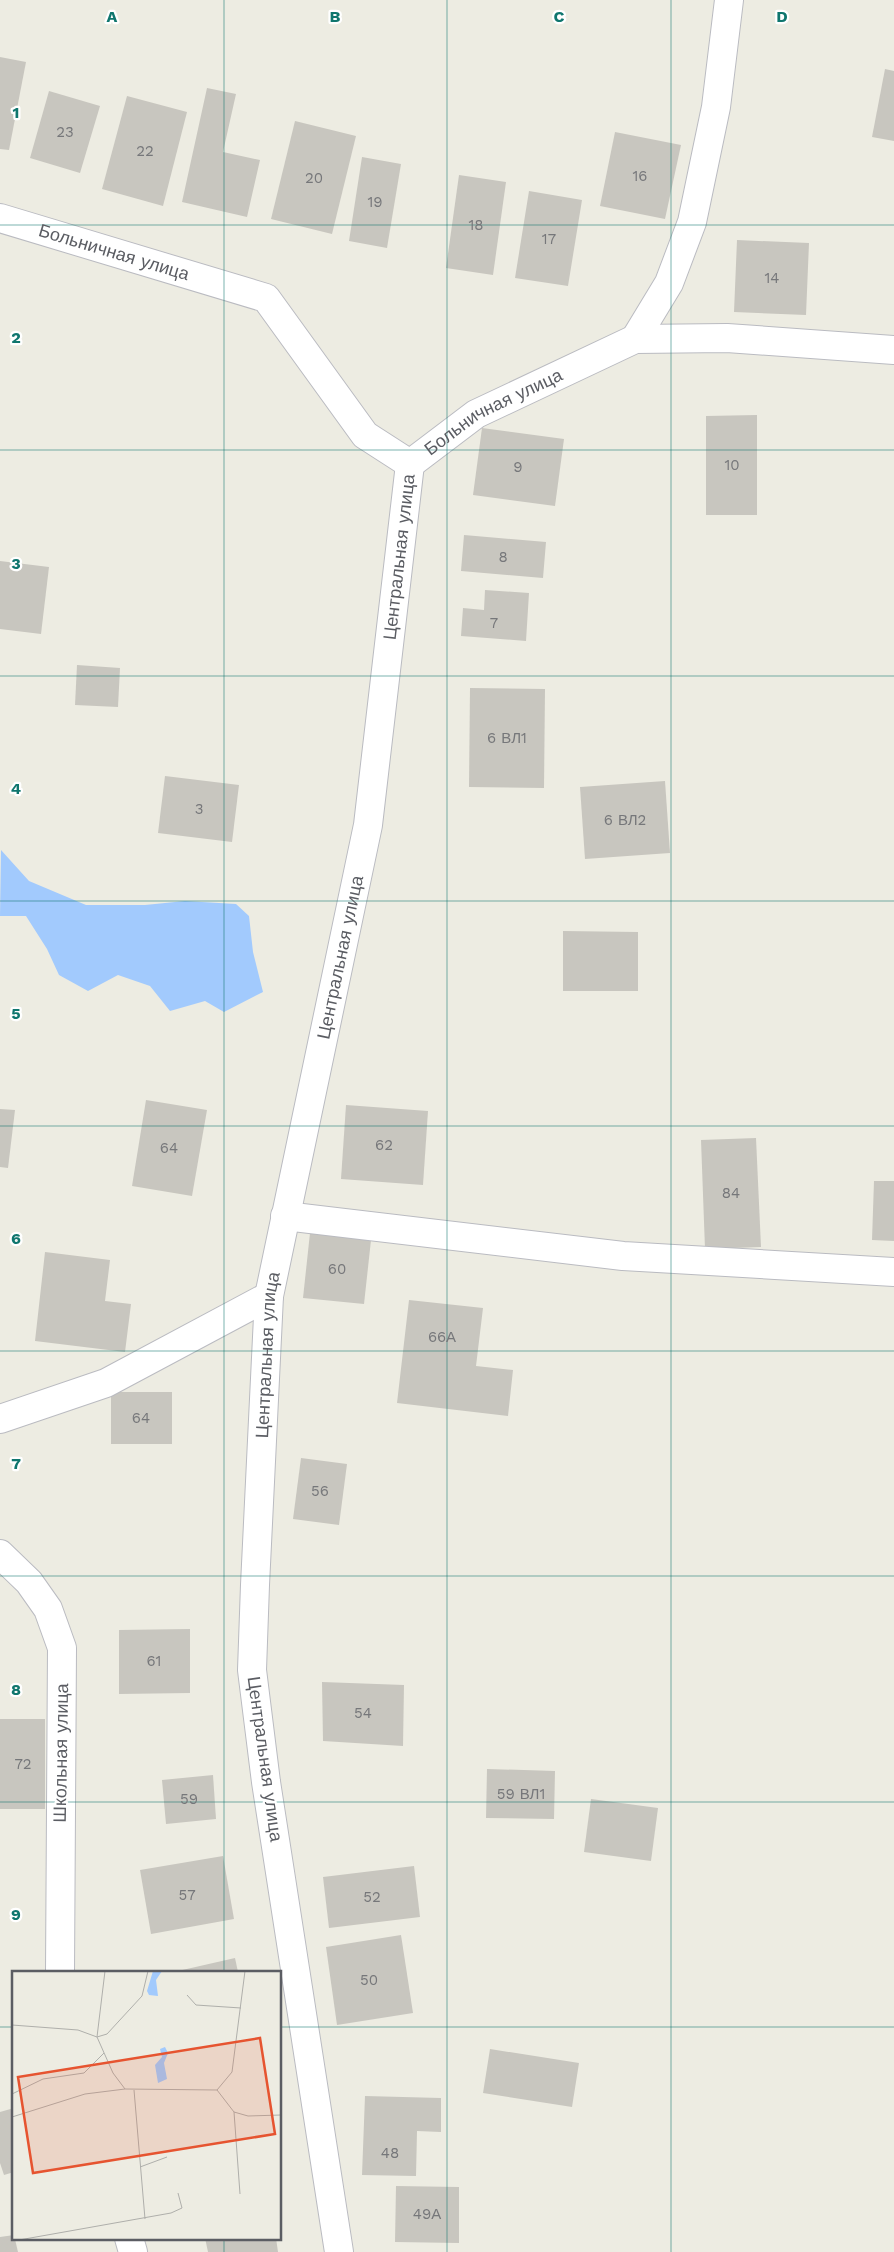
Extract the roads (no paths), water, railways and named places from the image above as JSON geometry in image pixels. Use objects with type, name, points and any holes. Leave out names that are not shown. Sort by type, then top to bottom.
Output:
[{"type":"street","points":[[635,339],[669,283],[692,222],[716,107],[729,0]]},
{"type":"street","name":"Больничная улица","points":[[0,218],[266,298],[365,435],[410,464],[476,414],[635,339],[727,338],[894,350]]},
{"type":"street","name":"Центральная улица","points":[[339,2252],[266,1782],[252,1670],[269,1296],[368,825],[410,464]]},
{"type":"street","points":[[285,1216],[623,1256],[894,1272]]},
{"type":"street","points":[[0,1419],[106,1383],[269,1296]]},
{"type":"street","name":"Школьная улица","points":[[0,1554],[29,1582],[48,1609],[62,1648],[60,1971]]},
{"type":"water","points":[[1,850],[29,881],[86,905],[145,905],[185,901],[236,904],[249,916],[253,952],[263,992],[224,1012],[205,1001],[170,1011],[150,986],[118,975],[88,991],[59,975],[47,949],[26,916],[0,916]]}]
